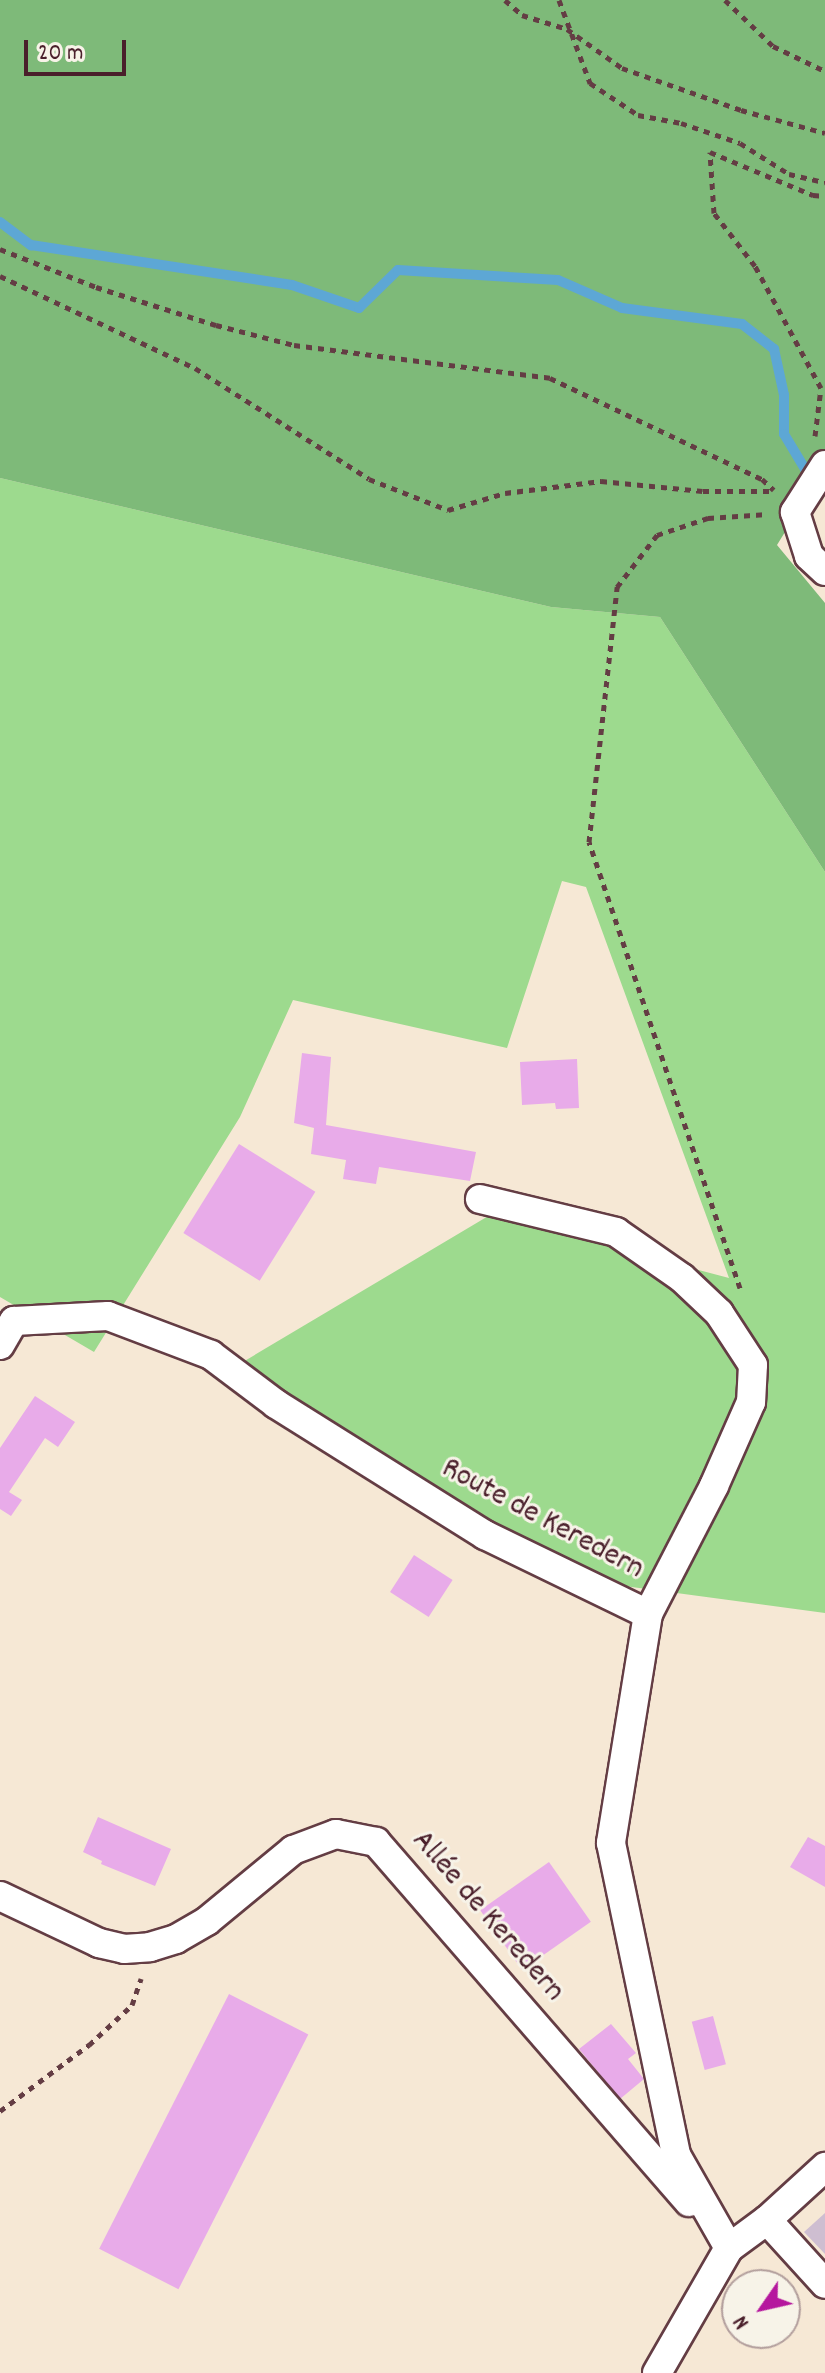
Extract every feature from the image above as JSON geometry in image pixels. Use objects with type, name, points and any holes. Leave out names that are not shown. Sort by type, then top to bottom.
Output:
[{"type":"street","points":[[822,469],[790,501],[809,556],[825,571]]},
{"type":"street","points":[[480,1199],[616,1232],[682,1278],[719,1313],[753,1365],[751,1402],[714,1486],[648,1614]]},
{"type":"street","name":"Route de Keredern","points":[[0,1345],[14,1321],[108,1316],[211,1355],[276,1404],[485,1535],[648,1614],[611,1843],[676,2155],[729,2248]]},
{"type":"street","name":"Allée de Keredern","points":[[0,1896],[99,1943],[124,1949],[150,1947],[176,1939],[207,1921],[293,1850],[336,1834],[376,1842],[729,2248]]},
{"type":"street","points":[[657,2373],[729,2248],[767,2220],[825,2167]]},
{"type":"street","points":[[767,2220],[825,2284]]},
{"type":"path","points":[[505,0],[522,15],[567,29],[622,68],[741,110],[825,133]]},
{"type":"path","points":[[559,0],[567,29],[590,83],[638,115],[681,123],[740,143],[789,174],[825,182]]},
{"type":"path","points":[[725,0],[773,46],[825,71]]},
{"type":"path","points":[[822,469],[815,434],[821,388],[755,266],[714,213],[710,152],[813,195],[825,196]]},
{"type":"path","points":[[0,249],[96,287],[216,325],[294,345],[550,378],[762,479],[790,501]]},
{"type":"path","points":[[0,276],[195,368],[369,479],[448,510],[505,493],[601,481],[790,501]]},
{"type":"path","points":[[744,1301],[589,842],[617,587],[657,535],[708,518],[790,501]]},
{"type":"path","points":[[0,2111],[89,2045],[132,2005],[150,1947]]},
{"type":"shaded area","points":[[825,2213],[825,2254],[804,2232]]},
{"type":"green space","points":[[0,0],[825,0],[825,467],[777,545],[825,603],[825,872],[660,617],[551,607],[0,478]]},
{"type":"green space","points":[[0,478],[551,607],[660,617],[825,872],[825,1613],[535,1574],[221,1375],[490,1215],[729,1278],[586,887],[562,881],[507,1048],[293,1000],[240,1117],[94,1352],[0,1297]]},
{"type":"building","points":[[302,1053],[331,1057],[326,1125],[476,1152],[470,1181],[379,1167],[376,1184],[343,1179],[346,1160],[311,1154],[314,1128],[294,1123]]},
{"type":"building","points":[[577,1059],[579,1108],[556,1109],[555,1103],[522,1105],[520,1062]]},
{"type":"building","points":[[239,1144],[315,1192],[260,1281],[183,1233]]},
{"type":"building","points":[[35,1396],[75,1422],[58,1447],[45,1438],[9,1492],[22,1500],[11,1516],[0,1509],[0,1448]]},
{"type":"building","points":[[414,1555],[453,1580],[429,1617],[390,1592]]},
{"type":"building","points":[[98,1817],[171,1849],[155,1886],[101,1864],[102,1861],[83,1852]]},
{"type":"building","points":[[808,1837],[825,1846],[825,1887],[790,1867]]},
{"type":"building","points":[[549,1862],[591,1922],[522,1970],[480,1910]]},
{"type":"building","points":[[229,1994],[308,2034],[178,2289],[99,2249]]},
{"type":"building","points":[[713,2016],[726,2064],[705,2070],[692,2022]]},
{"type":"building","points":[[611,2024],[636,2053],[628,2059],[644,2079],[620,2099],[579,2049]]},
{"type":"waterway","points":[[0,222],[31,245],[292,285],[359,308],[398,270],[558,280],[622,308],[742,324],[774,349],[784,395],[784,434],[805,469],[814,477]]}]
